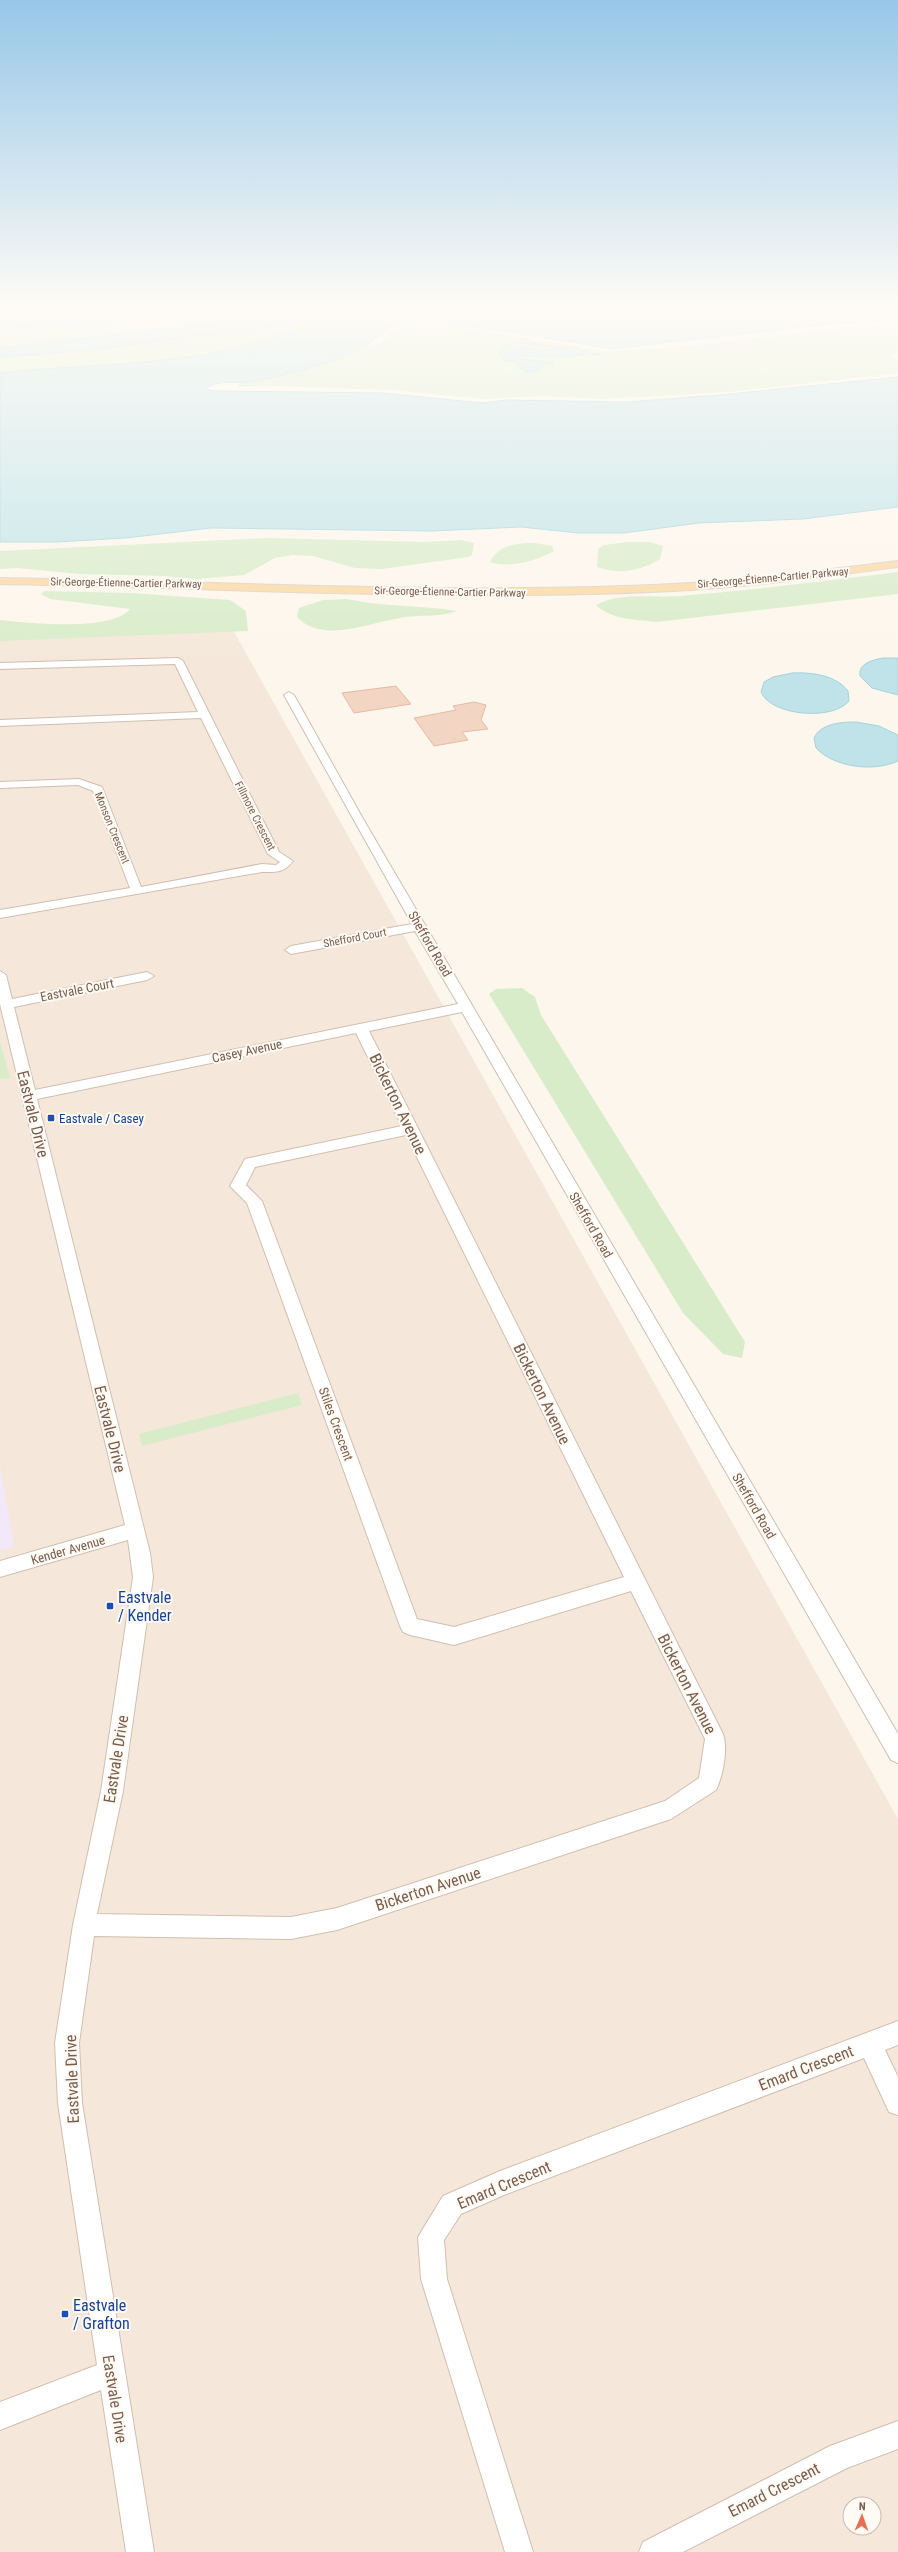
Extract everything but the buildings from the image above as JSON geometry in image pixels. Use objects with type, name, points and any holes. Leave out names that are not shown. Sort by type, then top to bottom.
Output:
[{"type":"main road","name":"Sir-George-Étienne-Cartier Parkway","points":[[0,581],[128,582],[423,592],[539,593],[757,581],[898,564]]},
{"type":"street","name":"Fillmore Crescent","points":[[0,666],[178,661],[274,854],[287,860],[279,869],[262,868],[0,914]]},
{"type":"street","name":"Shefford Road","points":[[289,695],[305,728],[420,926],[465,1007],[898,1753]]},
{"type":"street","points":[[0,723],[205,715]]},
{"type":"street","name":"Monson Crescent","points":[[0,785],[79,782],[98,789],[137,891]]},
{"type":"street","name":"Shefford Court","points":[[291,950],[420,926]]},
{"type":"street","name":"Eastvale Drive","points":[[0,975],[141,1553],[143,1577],[112,1791],[84,1925],[67,2043],[70,2103],[140,2552]]},
{"type":"street","name":"Eastvale Court","points":[[7,1004],[147,976]]},
{"type":"street","name":"Casey Avenue","points":[[30,1096],[465,1007]]},
{"type":"street","name":"Bickerton Avenue","points":[[84,1925],[291,1928],[337,1920],[672,1809],[709,1783],[715,1739],[635,1582],[360,1028]]},
{"type":"street","name":"Stiles Crescent","points":[[410,1129],[250,1163],[238,1186],[254,1201],[410,1626],[454,1636],[635,1582]]},
{"type":"street","name":"Kender Avenue","points":[[0,1569],[135,1530]]},
{"type":"street","name":"Emard Crescent","points":[[519,2552],[510,2530],[434,2279],[431,2237],[452,2205],[500,2184],[898,2033]]},
{"type":"street","points":[[870,2044],[898,2103]]},
{"type":"street","points":[[0,2416],[111,2373]]},
{"type":"street","name":"Emard Crescent","points":[[653,2552],[840,2456],[898,2435]]},
{"type":"shaded area","points":[[233,630],[898,1819],[898,2552],[0,2552],[0,640]]},
{"type":"shaded area","points":[[0,1466],[14,1546],[0,1550]]},
{"type":"green space","points":[[268,538],[425,542],[461,540],[474,543],[472,555],[468,557],[382,569],[355,568],[313,556],[292,555],[275,558],[244,575],[196,579],[164,576],[79,574],[17,568],[0,569],[0,551]]},
{"type":"green space","points":[[628,542],[650,542],[663,546],[660,559],[637,569],[630,570],[614,571],[597,567],[598,549],[604,545]]},
{"type":"green space","points":[[535,543],[552,546],[554,551],[540,558],[514,564],[498,564],[490,562],[498,551],[503,548],[515,544]]},
{"type":"green space","points":[[898,572],[898,594],[656,622],[616,616],[609,614],[596,605],[615,598],[707,594]]},
{"type":"green space","points":[[45,591],[131,593],[230,600],[246,611],[248,631],[0,641],[0,620],[49,624],[88,623],[106,621],[120,616],[130,609],[50,599],[41,594]]},
{"type":"green space","points":[[347,599],[361,602],[457,611],[387,620],[346,630],[320,629],[308,625],[297,617],[299,608],[323,600]]},
{"type":"green space","points":[[522,988],[535,997],[541,1015],[745,1342],[742,1358],[723,1354],[683,1313],[489,994],[496,989]]},
{"type":"green space","points":[[0,1041],[10,1078],[0,1079]]},
{"type":"green space","points":[[298,1393],[302,1405],[142,1446],[139,1434]]},
{"type":"water","points":[[0,425],[898,425],[898,507],[803,519],[699,523],[624,533],[578,533],[521,527],[432,531],[211,528],[126,538],[57,542],[0,542]]},
{"type":"water","points":[[883,658],[898,658],[898,695],[872,688],[860,676],[861,668],[864,665],[871,661]]},
{"type":"water","points":[[792,673],[815,674],[837,681],[848,691],[849,701],[841,707],[830,711],[803,713],[789,711],[767,700],[761,692],[764,682],[773,677]]},
{"type":"water","points":[[856,722],[879,726],[898,735],[898,761],[878,766],[855,766],[833,760],[816,748],[814,738],[822,729],[832,724]]},
{"type":"place","name":"Eastvale / Casey","points":[[51,1118]]},
{"type":"place","name":"Eastvale / Kender","points":[[110,1606]]},
{"type":"place","name":"Eastvale / Grafton","points":[[65,2314]]}]
